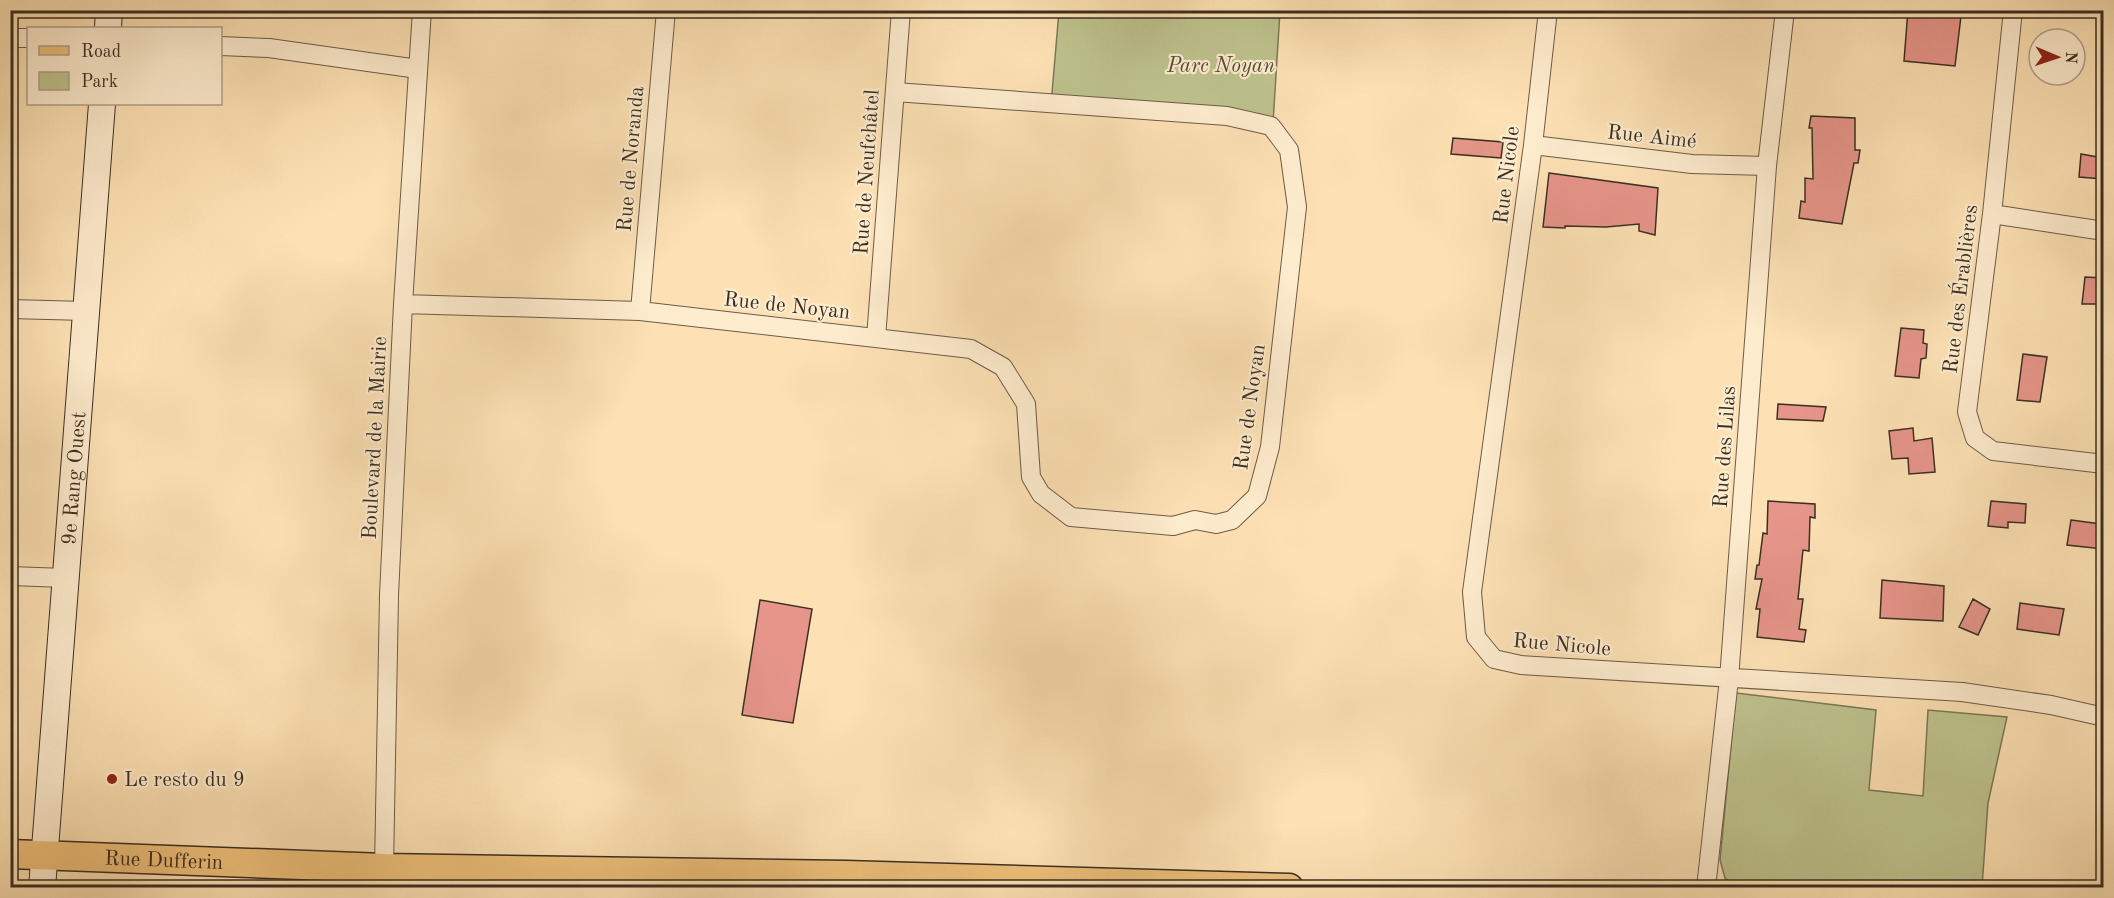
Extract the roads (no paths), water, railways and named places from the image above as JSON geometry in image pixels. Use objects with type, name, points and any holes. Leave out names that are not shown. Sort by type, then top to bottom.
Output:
[{"type":"main road","name":"Rue Dufferin","points":[[10,854],[384,868],[869,882],[1289,888]]},
{"type":"street","points":[[108,27],[109,10]]},
{"type":"street","name":"Boulevard de la Mairie","points":[[384,868],[389,594],[403,304],[422,10]]},
{"type":"street","name":"Rue de Noranda","points":[[640,311],[666,10]]},
{"type":"street","name":"Rue de Neufchâtel","points":[[876,338],[901,10]]},
{"type":"street","name":"Rue Nicole","points":[[1548,10],[1533,145],[1472,592],[1476,637],[1494,659],[1521,665],[1962,692],[2051,705],[2103,717]]},
{"type":"street","name":"Rue des Lilas","points":[[1706,888],[1729,679],[1767,166],[1785,10]]},
{"type":"street","name":"Rue des Érablières","points":[[2013,10],[1992,214],[1967,412],[1975,438],[1993,451],[2103,464]]},
{"type":"street","points":[[10,38],[27,38]]},
{"type":"street","points":[[222,46],[269,48],[418,69]]},
{"type":"street","name":"Rue de Noyan","points":[[403,304],[640,311],[971,349],[1003,367],[1026,404],[1031,477],[1041,494],[1071,517],[1173,526],[1195,520],[1216,524],[1232,520],[1257,496],[1270,447],[1297,207],[1289,150],[1271,126],[1227,116],[895,92]]},
{"type":"street","name":"9e Rang Ouest","points":[[42,888],[102,105]]},
{"type":"street","name":"Rue Aimé","points":[[1533,145],[1692,164],[1767,166]]},
{"type":"street","points":[[1992,214],[2103,231]]},
{"type":"street","points":[[10,309],[86,311]]},
{"type":"street","points":[[10,576],[65,578]]},
{"type":"place","name":"Le resto du 9","points":[[112,779]]},
{"type":"park label","name":"Parc Noyan","points":[[1221,65]]}]
